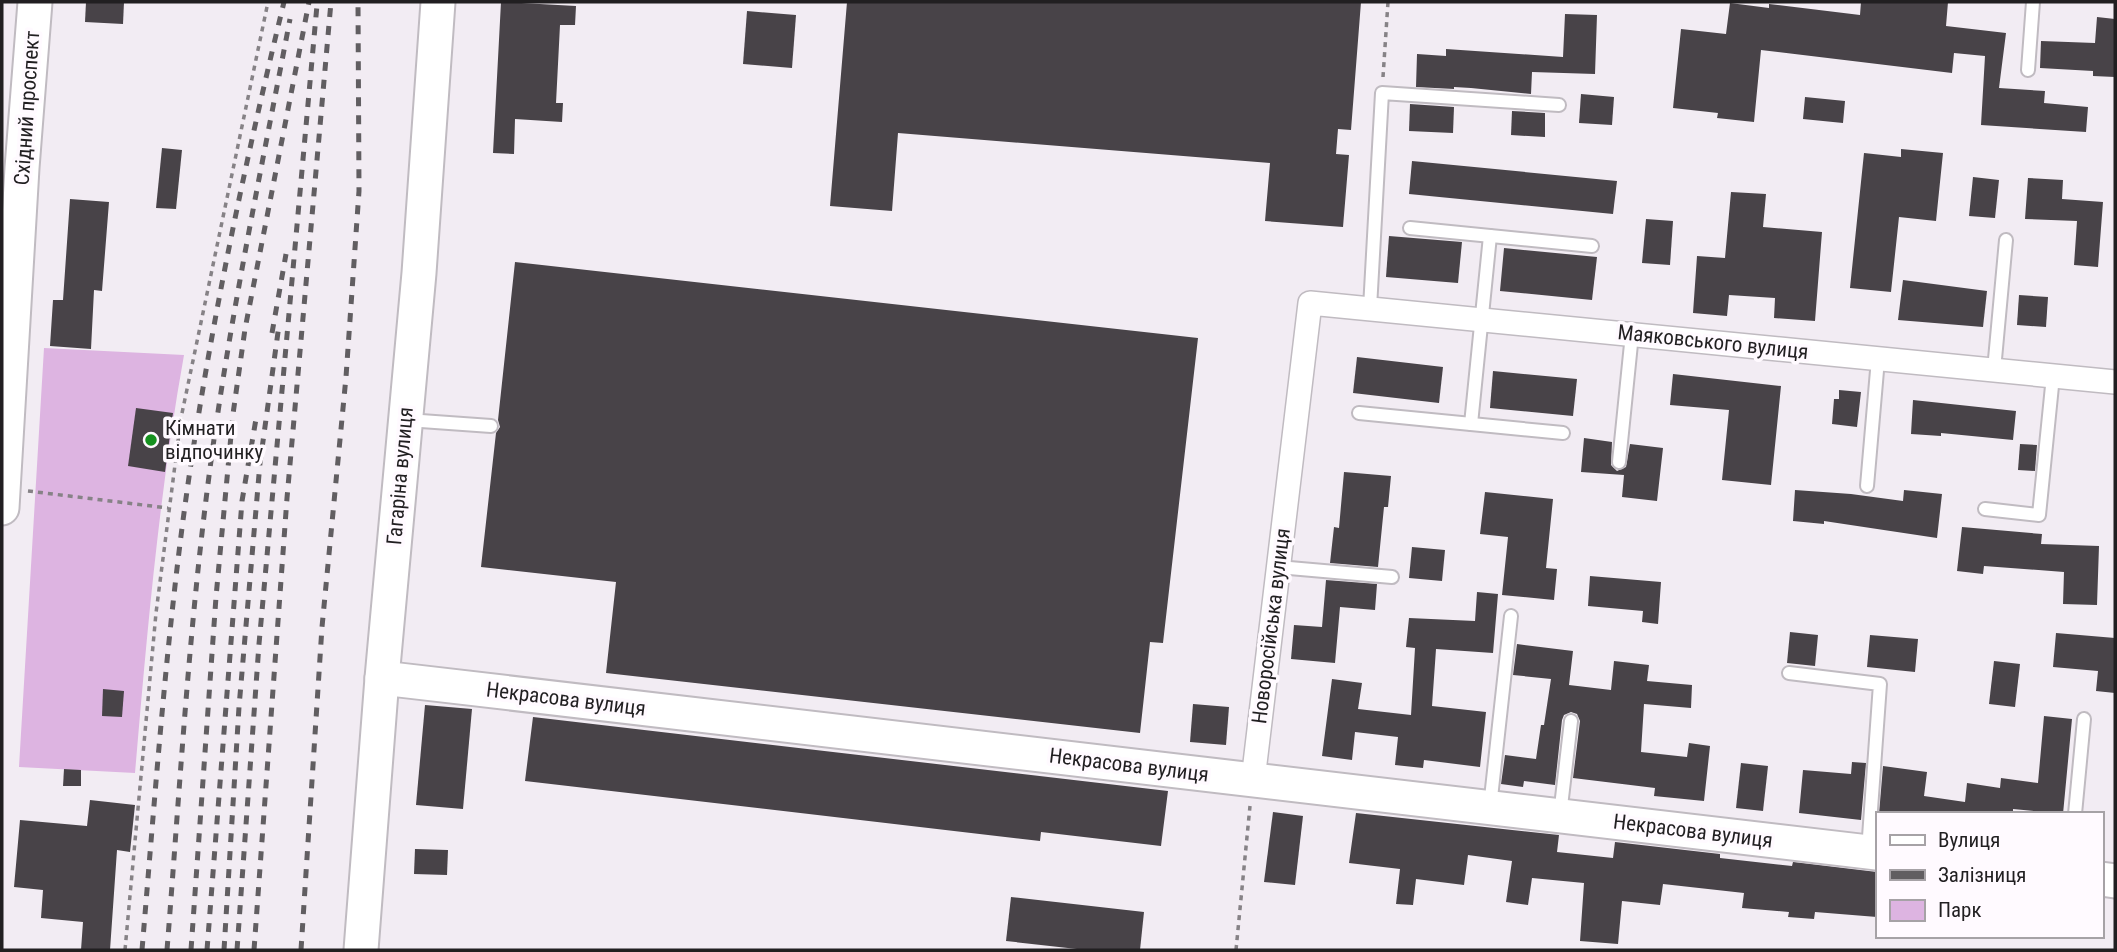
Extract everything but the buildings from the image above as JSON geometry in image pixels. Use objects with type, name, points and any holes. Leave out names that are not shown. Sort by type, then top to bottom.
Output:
[{"type":"street","name":"Східний проспект","points":[[2,498],[12,167],[35,2]]},
{"type":"street","name":"Гагаріна вулиця","points":[[361,950],[382,678],[419,273],[438,2]]},
{"type":"street","name":"Маяковського вулиця","points":[[1310,303],[2115,382]]},
{"type":"street","name":"Новоросійська вулиця","points":[[1252,780],[1310,303]]},
{"type":"street","name":"Некрасова вулиця","points":[[382,678],[1872,853]]},
{"type":"lane","points":[[2028,70],[2034,2]]},
{"type":"lane","points":[[1370,308],[1382,93],[1559,105]]},
{"type":"lane","points":[[1410,228],[1592,246]]},
{"type":"lane","points":[[1471,424],[1490,236]]},
{"type":"lane","points":[[1994,370],[2006,240]]},
{"type":"lane","points":[[1619,462],[1632,334]]},
{"type":"lane","points":[[1867,486],[1878,359]]},
{"type":"lane","points":[[1985,509],[2039,515],[2053,376]]},
{"type":"lane","points":[[1359,413],[1563,433]]},
{"type":"lane","points":[[405,419],[491,426]]},
{"type":"lane","points":[[1278,567],[1392,577]]},
{"type":"lane","points":[[1490,807],[1511,616]]},
{"type":"lane","points":[[1789,673],[1880,684],[1872,853]]},
{"type":"lane","points":[[2075,812],[2084,719]]},
{"type":"lane","points":[[1560,816],[1571,721]]},
{"type":"path","points":[[125,950],[168,509],[192,359],[268,2]]},
{"type":"path","points":[[1382,93],[1388,2]]},
{"type":"path","points":[[2,498],[168,509]]},
{"type":"path","points":[[1236,950],[1252,780]]},
{"type":"green space","points":[[44,348],[184,355],[161,511],[135,773],[19,767]]},
{"type":"railway","points":[[142,950],[170,633],[191,462],[226,264],[284,2]]},
{"type":"railway","points":[[191,950],[216,597],[233,414],[245,329],[309,2]]},
{"type":"railway","points":[[254,950],[287,498],[331,2]]},
{"type":"railway","points":[[301,950],[322,627],[346,377],[359,191],[358,2]]},
{"type":"railway","points":[[237,950],[259,644],[317,5]]},
{"type":"railway","points":[[167,950],[191,644],[211,461],[237,294],[290,19]]},
{"type":"railway","points":[[272,333],[286,254]]},
{"type":"railway","points":[[224,950],[239,707],[260,463],[279,325]]},
{"type":"railway","points":[[207,950],[242,501],[257,413]]},
{"type":"place","name":"Кімнати відпочинку","points":[[151,440]]}]
